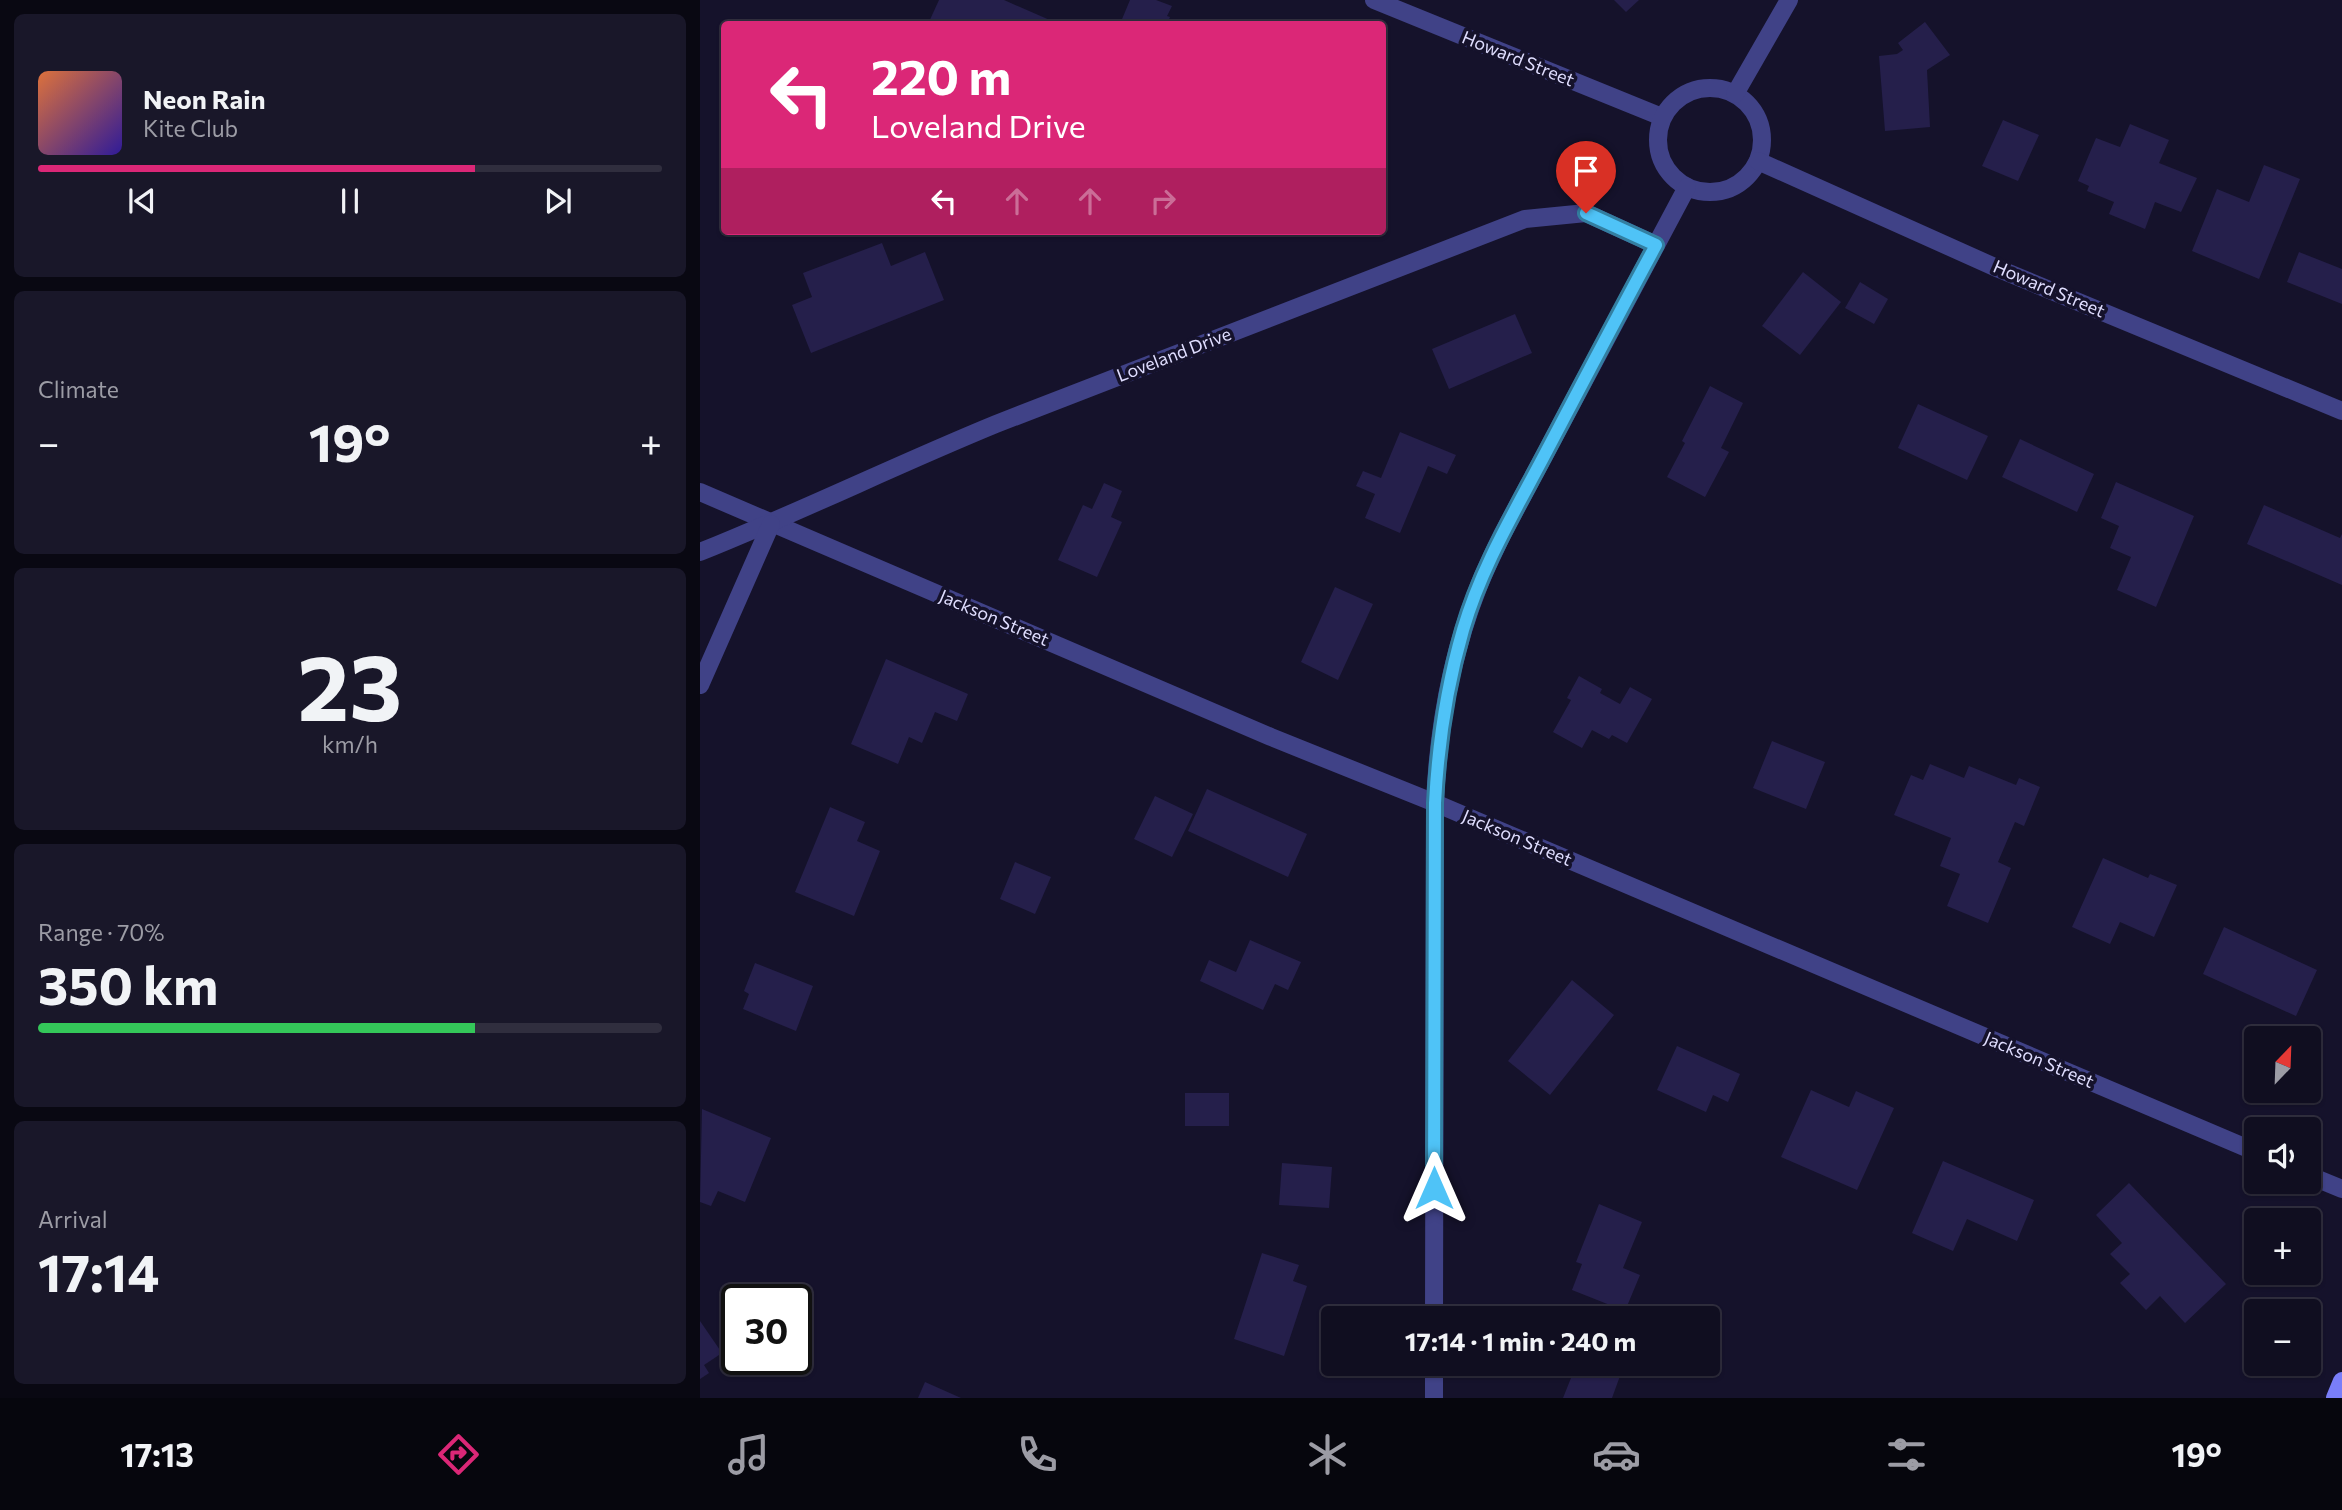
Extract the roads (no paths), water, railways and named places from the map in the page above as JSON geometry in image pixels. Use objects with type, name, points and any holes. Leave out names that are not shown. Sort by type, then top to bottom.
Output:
[{"type":"main road","points":[[2334,1398],[2342,1381]]},
{"type":"street","name":"Howard Street","points":[[1374,0],[1662,117]]},
{"type":"street","points":[[1735,94],[1789,0]]},
{"type":"street","points":[[1702,88],[1719,88],[1735,94],[1748,103],[1759,123],[1762,146],[1758,161],[1749,175],[1720,192],[1703,192],[1687,187],[1673,177],[1663,164],[1657,133],[1662,117],[1672,103],[1685,93],[1702,88]]},
{"type":"street","name":"Howard Street","points":[[1758,161],[1999,269],[2342,411]]},
{"type":"street","points":[[1434,1306],[1435,803],[1437,762],[1453,671],[1463,630],[1478,587],[1502,535],[1687,187]]},
{"type":"street","name":"Loveland Drive","points":[[700,552],[771,524],[996,424],[1525,219],[1586,213],[1656,245]]},
{"type":"street","name":"Jackson Street","points":[[700,492],[1271,737],[1435,803],[2244,1147]]},
{"type":"street","points":[[700,685],[771,524]]},
{"type":"street","points":[[2321,1180],[2342,1189]]},
{"type":"street","points":[[1434,1376],[1434,1398]]}]
